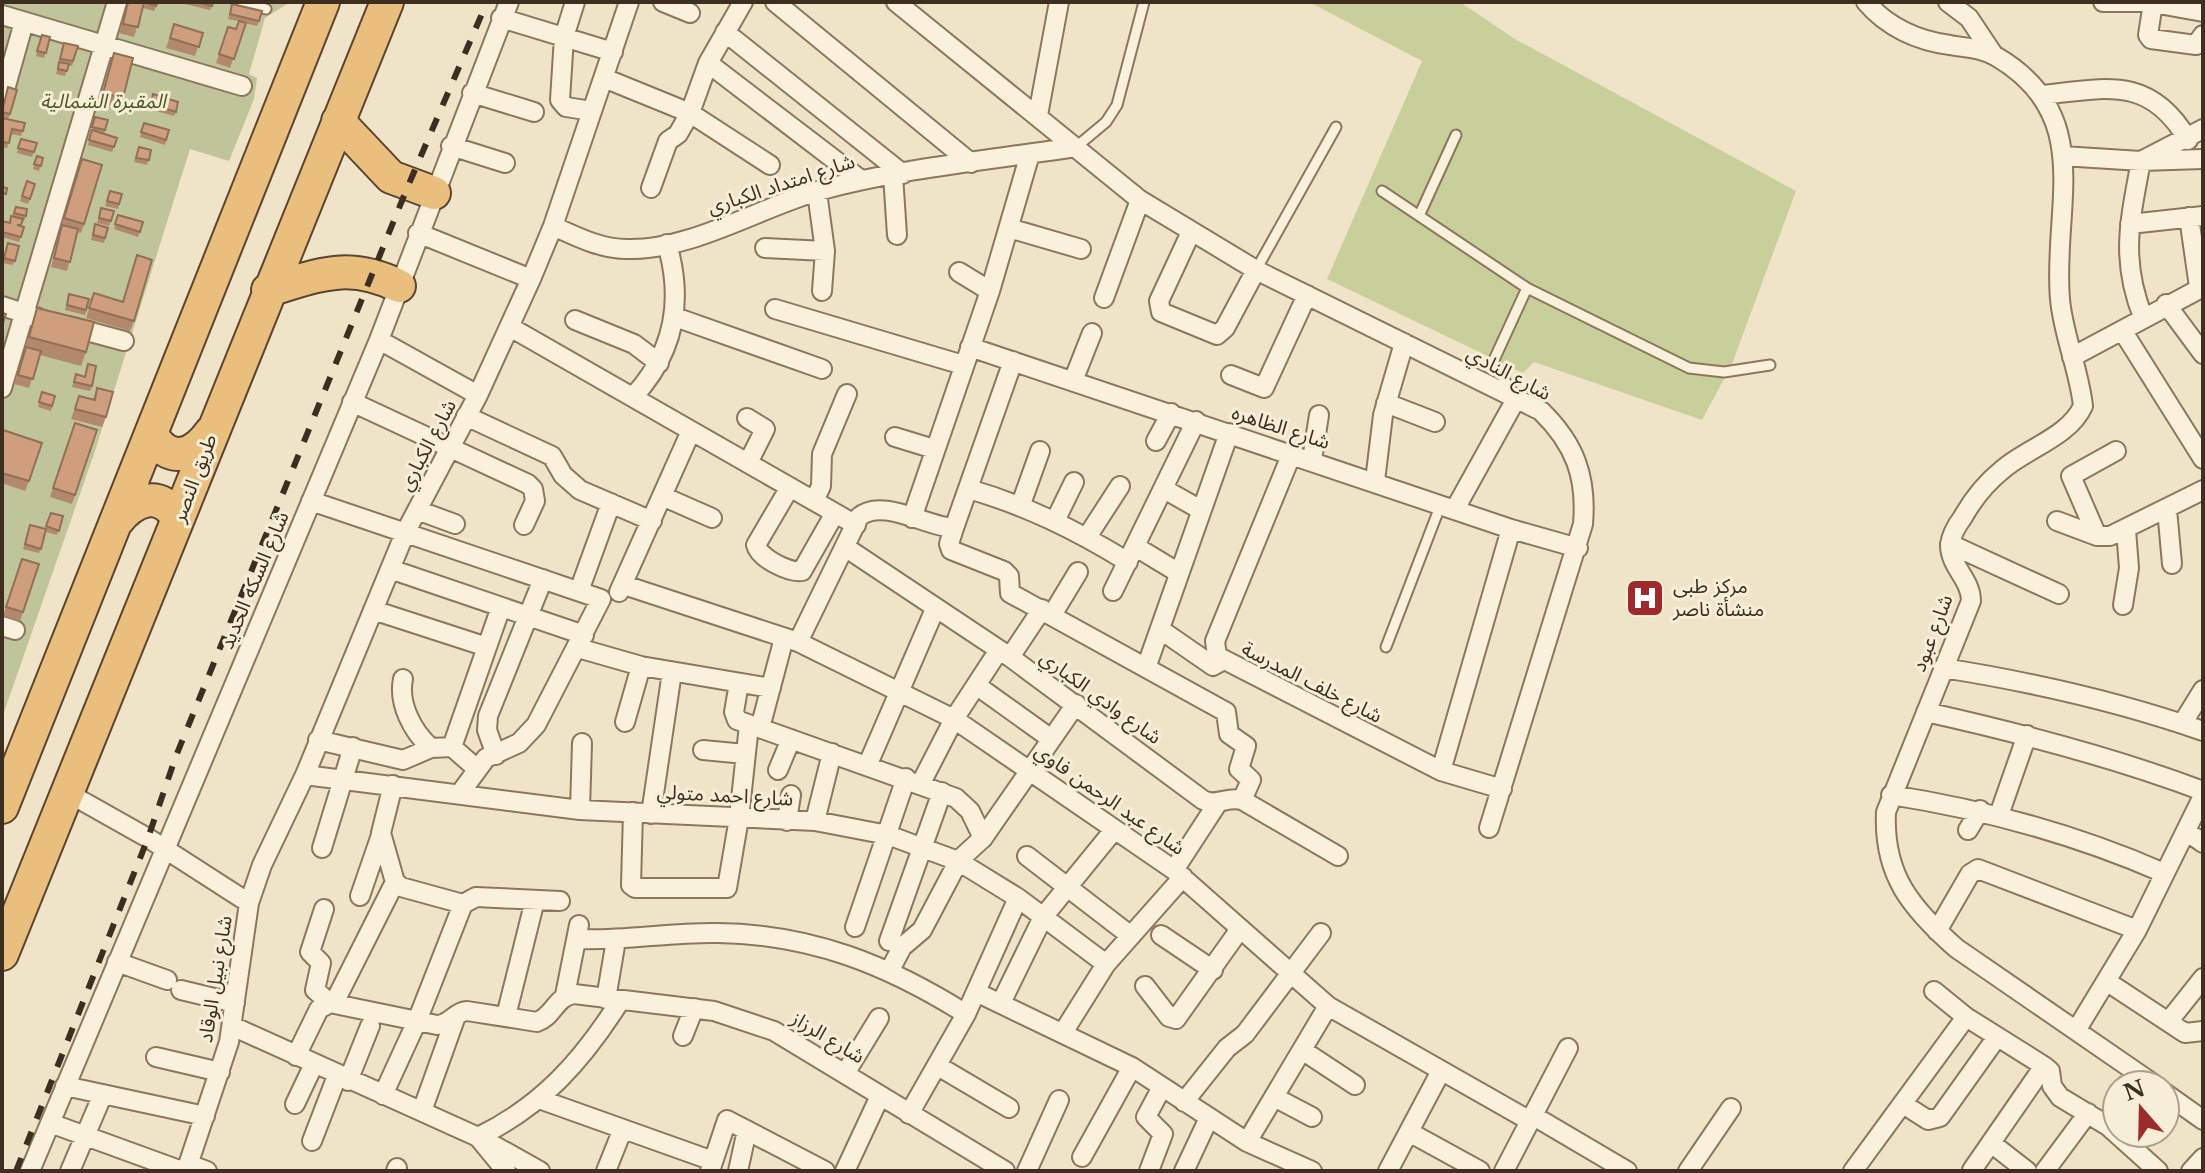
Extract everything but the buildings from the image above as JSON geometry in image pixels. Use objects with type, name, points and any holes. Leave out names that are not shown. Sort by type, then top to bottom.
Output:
[{"type":"highway","points":[[2,807],[323,2]]},
{"type":"highway","name":"طريق النصر","points":[[2,954],[387,2]]},
{"type":"highway","points":[[338,121],[391,177],[408,186],[434,193]]},
{"type":"highway","points":[[268,290],[344,270],[373,273],[399,286]]},
{"type":"highway","points":[[151,433],[163,449],[182,454],[200,447],[211,432]]},
{"type":"highway","points":[[117,521],[128,509],[145,499],[165,503],[178,519]]},
{"type":"street","points":[[2,388],[117,2]]},
{"type":"street","points":[[575,2],[564,37],[560,100],[566,107],[592,111]]},
{"type":"street","name":"شارع الكباري","points":[[249,903],[262,865],[305,775],[405,533],[478,395],[531,279],[553,226],[629,2]]},
{"type":"street","points":[[663,2],[690,13]]},
{"type":"street","points":[[651,188],[668,141],[678,134],[690,113],[708,63],[743,2]]},
{"type":"street","points":[[775,2],[971,163]]},
{"type":"street","name":"شارع النادي","points":[[896,2],[1140,200],[1256,270],[1541,411],[1559,429],[1573,450],[1585,499],[1578,548],[1489,828]]},
{"type":"street","points":[[1038,115],[1059,2]]},
{"type":"street","points":[[1866,2],[1878,16],[1903,32],[1993,54],[2020,72],[2042,95],[2056,124],[2065,195],[2058,268],[2060,301],[2083,406],[2076,420],[1994,477],[1975,496],[1950,544],[2059,594]]},
{"type":"street","points":[[1948,2],[1969,18],[1993,54]]},
{"type":"street","points":[[2103,2],[2149,2],[2203,12]]},
{"type":"street","points":[[2149,2],[2148,35],[2151,39],[2196,45],[2203,35]]},
{"type":"street","points":[[505,10],[564,37],[613,52]]},
{"type":"street","name":"شارع السكه الحديد","points":[[37,1169],[65,1086],[379,340],[505,10]]},
{"type":"street","points":[[2,15],[242,86]]},
{"type":"street","points":[[2,100],[24,22]]},
{"type":"street","points":[[725,32],[898,175],[897,235]]},
{"type":"street","points":[[708,63],[861,180]]},
{"type":"street","points":[[604,78],[690,113],[770,165]]},
{"type":"street","points":[[2042,95],[2105,88],[2131,90],[2155,100],[2195,134],[2141,161]]},
{"type":"street","points":[[472,93],[534,112]]},
{"type":"street","points":[[451,146],[505,163]]},
{"type":"street","name":"شارع امتداد الكباري","points":[[553,226],[589,243],[628,250],[667,244],[861,180],[1076,147]]},
{"type":"street","points":[[912,518],[990,291],[1030,154]]},
{"type":"street","points":[[2062,156],[2141,161],[2203,159]]},
{"type":"street","points":[[2141,161],[2127,256],[2131,287],[2143,317]]},
{"type":"street","points":[[817,192],[825,251],[822,291]]},
{"type":"street","points":[[1104,298],[1140,200]]},
{"type":"street","points":[[2072,357],[2201,287],[2196,217],[2130,224]]},
{"type":"street","points":[[1009,228],[1081,249]]},
{"type":"street","points":[[1191,232],[1159,301],[1161,312],[1217,335],[1225,328],[1256,270]]},
{"type":"street","points":[[418,233],[531,279]]},
{"type":"street","points":[[633,397],[659,363],[675,317],[677,292],[667,244]]},
{"type":"street","points":[[765,248],[825,251]]},
{"type":"street","points":[[959,272],[990,291]]},
{"type":"street","points":[[1231,375],[1264,388],[1307,295]]},
{"type":"street","points":[[2166,304],[2203,354]]},
{"type":"street","points":[[2,306],[124,341]]},
{"type":"street","points":[[775,309],[963,365]]},
{"type":"street","points":[[675,317],[822,369]]},
{"type":"street","points":[[575,320],[634,344],[659,363]]},
{"type":"street","points":[[510,327],[856,525]]},
{"type":"street","points":[[2122,330],[2203,459]]},
{"type":"street","points":[[1073,381],[1092,333]]},
{"type":"street","points":[[379,340],[478,395]]},
{"type":"street","points":[[1375,481],[1386,403],[1404,343]]},
{"type":"street","name":"شارع الظاهره","points":[[970,347],[1511,529],[1578,548]]},
{"type":"street","points":[[1013,361],[954,528],[949,544],[951,550],[1004,571],[1009,576],[1010,593],[1226,712],[1229,734],[1246,746],[1239,769],[1251,780],[1242,800]]},
{"type":"street","points":[[814,501],[821,486],[822,454],[847,394]]},
{"type":"street","points":[[1448,506],[1516,399]]},
{"type":"street","points":[[352,402],[533,489],[535,501],[524,525]]},
{"type":"street","points":[[1386,403],[1435,422]]},
{"type":"street","points":[[1156,441],[1171,413]]},
{"type":"street","points":[[1312,460],[1319,415]]},
{"type":"street","points":[[466,416],[552,456],[570,484],[652,521]]},
{"type":"street","points":[[747,418],[765,429],[748,463]]},
{"type":"street","points":[[1113,591],[1196,421]]},
{"type":"street","points":[[311,501],[601,599],[614,595],[624,585],[691,431]]},
{"type":"street","points":[[1146,668],[1229,433]]},
{"type":"street","points":[[895,437],[934,449]]},
{"type":"street","points":[[1021,504],[1040,451]]},
{"type":"street","points":[[2097,536],[2071,476],[2116,451]]},
{"type":"street","name":"شارع خلف المدرسة","points":[[1292,453],[1214,650],[1222,661],[1441,771],[1502,789]]},
{"type":"street","points":[[1056,519],[1074,482]]},
{"type":"street","points":[[1087,537],[1120,486]]},
{"type":"street","points":[[790,487],[756,545],[761,554],[794,572],[802,571],[835,513]]},
{"type":"street","points":[[969,489],[1021,504],[1087,537],[1179,573]]},
{"type":"street","points":[[1164,489],[1201,510]]},
{"type":"street","points":[[2057,521],[2097,536],[2110,536],[2203,490]]},
{"type":"street","points":[[662,496],[712,518]]},
{"type":"street","points":[[579,591],[611,503]]},
{"type":"street","points":[[2167,509],[2172,564]]},
{"type":"street","points":[[417,510],[455,524]]},
{"type":"street","points":[[672,672],[629,880],[635,888],[727,888],[739,818],[745,754],[754,726],[791,640],[859,517],[873,510],[954,528]]},
{"type":"street","points":[[1441,771],[1511,529]]},
{"type":"street","points":[[2123,605],[2129,568],[2126,530]]},
{"type":"street","name":"شارع عبود","points":[[1950,544],[1953,561],[1971,586],[1971,601],[1891,795],[1884,840],[1891,868],[1904,892],[1937,931],[1984,971],[2077,1029],[2133,1069]]},
{"type":"street","name":"شارع وادي الكباري","points":[[845,547],[1076,704],[1203,800],[1217,804]]},
{"type":"street","points":[[390,569],[529,616],[581,642],[641,666],[771,688]]},
{"type":"street","points":[[855,927],[888,835],[945,726],[976,685],[1047,612],[1078,572]]},
{"type":"street","points":[[496,755],[487,730],[488,716],[543,579]]},
{"type":"street","name":"شارع عبد الرحمن فاوي","points":[[624,585],[791,640],[899,691],[945,726],[1029,769],[1178,874],[1289,975],[1328,1006],[1615,1168]]},
{"type":"street","points":[[461,792],[476,768],[519,743],[536,725],[601,599]]},
{"type":"street","points":[[452,747],[501,607]]},
{"type":"street","points":[[868,764],[935,609]]},
{"type":"street","points":[[373,610],[487,647]]},
{"type":"street","points":[[1161,630],[1212,665],[1222,661]]},
{"type":"street","points":[[625,722],[641,666]]},
{"type":"street","points":[[1943,668],[2041,684],[2138,708],[2203,731]]},
{"type":"street","points":[[403,679],[401,702],[417,732],[431,748]]},
{"type":"street","points":[[739,683],[734,717],[942,792],[962,802],[983,838]]},
{"type":"street","points":[[976,685],[1050,738]]},
{"type":"street","points":[[2182,724],[2203,690]]},
{"type":"street","points":[[890,970],[907,941],[922,930],[958,861],[983,838],[1076,704]]},
{"type":"street","points":[[1926,712],[2027,735],[2149,770],[2203,794],[2137,930],[2077,1029]]},
{"type":"street","points":[[1999,815],[2027,735]]},
{"type":"street","points":[[778,770],[791,739]]},
{"type":"street","points":[[318,740],[403,760],[431,748],[452,747],[476,768]]},
{"type":"street","points":[[580,810],[582,743]]},
{"type":"street","points":[[322,848],[353,747]]},
{"type":"street","points":[[703,750],[745,754]]},
{"type":"street","points":[[815,821],[832,753]]},
{"type":"street","name":"شارع احمد متولي","points":[[305,775],[461,792],[580,810],[815,821],[888,835],[958,861],[1018,898],[1106,964]]},
{"type":"street","points":[[360,896],[393,785]]},
{"type":"street","points":[[889,941],[942,792]]},
{"type":"street","name":"شارع نبيل الوقاد","points":[[68,793],[164,848],[249,903],[232,1026],[220,1072],[185,1169]]},
{"type":"street","points":[[787,821],[791,795]]},
{"type":"street","points":[[1891,795],[1999,815],[2099,845],[2164,873]]},
{"type":"street","points":[[1064,1031],[1106,964],[1178,874],[1217,804],[1234,798],[1242,800],[1338,856]]},
{"type":"street","points":[[1968,830],[1980,810]]},
{"type":"street","points":[[1001,1003],[1043,917],[1114,830]]},
{"type":"street","points":[[2186,831],[2203,843]]},
{"type":"street","points":[[381,833],[395,882],[401,887],[463,904]]},
{"type":"street","points":[[1027,856],[1131,936]]},
{"type":"street","points":[[1937,931],[1970,874],[1978,869],[2137,930]]},
{"type":"street","points":[[296,1056],[319,1009],[332,1003],[395,882]]},
{"type":"street","points":[[383,1095],[417,1021],[463,904],[476,897],[560,901]]},
{"type":"street","points":[[909,1114],[966,1014],[1018,898]]},
{"type":"street","points":[[506,1016],[535,900]]},
{"type":"street","points":[[324,909],[310,952],[321,963],[315,990],[332,1003],[417,1021],[442,1025],[457,1013],[467,1011],[542,1021],[565,995],[578,932],[616,940],[716,933],[760,935],[819,946],[890,970],[966,1014]]},
{"type":"street","points":[[1145,986],[1169,1017],[1176,1019],[1240,929]]},
{"type":"street","points":[[1184,1102],[1227,1048],[1245,1034],[1321,933]]},
{"type":"street","points":[[1161,935],[1213,970]]},
{"type":"street","points":[[478,1137],[515,1119],[539,1099],[595,1041],[613,1000],[616,940]]},
{"type":"street","points":[[117,962],[174,985],[235,1003]]},
{"type":"street","points":[[2168,1022],[2203,978]]},
{"type":"street","points":[[2106,981],[2185,1033],[2203,1031]]},
{"type":"street","points":[[1934,991],[1966,1017],[2044,1066],[2050,1071],[2055,1092],[2108,1126],[2158,1171]]},
{"type":"street","points":[[976,992],[1064,1031],[1132,1067],[1208,1120],[1305,1170]]},
{"type":"street","name":"شارع الرزاز","points":[[565,995],[694,1008],[774,1031],[846,1072],[982,1166],[1005,1171]]},
{"type":"street","points":[[1247,1142],[1328,1006]]},
{"type":"street","points":[[683,1036],[694,1008]]},
{"type":"street","points":[[422,1111],[457,1013]]},
{"type":"street","points":[[1853,1171],[1966,1017]]},
{"type":"street","points":[[846,1072],[879,1018]]},
{"type":"street","points":[[232,1026],[478,1137],[540,1171]]},
{"type":"street","points":[[312,1141],[370,1026]]},
{"type":"street","points":[[1903,1104],[1928,1120],[1940,1117],[1997,1037]]},
{"type":"street","points":[[1504,1171],[1568,1048]]},
{"type":"street","points":[[1302,1050],[1355,1085]]},
{"type":"street","points":[[156,1057],[220,1072]]},
{"type":"street","points":[[295,1104],[314,1064]]},
{"type":"street","points":[[938,1066],[1009,1108]]},
{"type":"street","points":[[1972,1170],[2044,1066]]},
{"type":"street","points":[[1082,1157],[1132,1067]]},
{"type":"street","points":[[1388,1171],[1441,1071]]},
{"type":"street","points":[[65,1086],[205,1116]]},
{"type":"street","points":[[1149,1171],[1163,1134],[1146,1117],[1162,1087]]},
{"type":"street","points":[[70,1171],[103,1094]]},
{"type":"street","points":[[845,1171],[880,1096]]},
{"type":"street","points":[[1274,1097],[1312,1117]]},
{"type":"street","points":[[539,1099],[711,1166],[725,1120],[747,1130],[796,1164],[825,1171]]},
{"type":"street","points":[[1027,1171],[1059,1100]]},
{"type":"street","points":[[2181,1104],[2203,1120]]},
{"type":"street","points":[[1688,1171],[1731,1108]]},
{"type":"street","points":[[2045,1171],[2088,1113]]},
{"type":"street","points":[[1184,1171],[1208,1120]]},
{"type":"street","points":[[50,1123],[151,1166],[207,1171]]},
{"type":"street","points":[[738,1171],[747,1130]]},
{"type":"street","points":[[606,1171],[622,1131]]},
{"type":"street","points":[[1409,1132],[1480,1171]]},
{"type":"street","points":[[478,1137],[506,1171]]},
{"type":"street","points":[[1991,1143],[2027,1171]]},
{"type":"street","points":[[2191,1171],[2203,1158]]},
{"type":"lane","points":[[242,2],[266,9]]},
{"type":"lane","points":[[1076,147],[1106,122],[1117,105],[1144,2]]},
{"type":"lane","points":[[1256,270],[1336,127]]},
{"type":"lane","points":[[1419,216],[1456,135]]},
{"type":"lane","points":[[1382,191],[1527,288],[1689,368],[1724,372],[1770,365]]},
{"type":"lane","points":[[1516,399],[1493,362],[1527,288]]},
{"type":"lane","points":[[1386,647],[1448,506]]},
{"type":"green space","name":"المقبرة الشمالية","points":[[2,2],[290,2],[265,18],[249,74],[257,78],[254,99],[229,161],[190,149],[95,451],[2,718]]},
{"type":"green space","points":[[1309,2],[1460,2],[1515,39],[1796,191],[1732,364],[1702,420],[1534,362],[1523,373],[1327,279],[1422,61]]},
{"type":"railway","points":[[16,1171],[148,838],[176,756],[408,186],[487,2]]},
{"type":"place","name":"مركز طبى منشأة ناصر","points":[[1645,598]]}]
